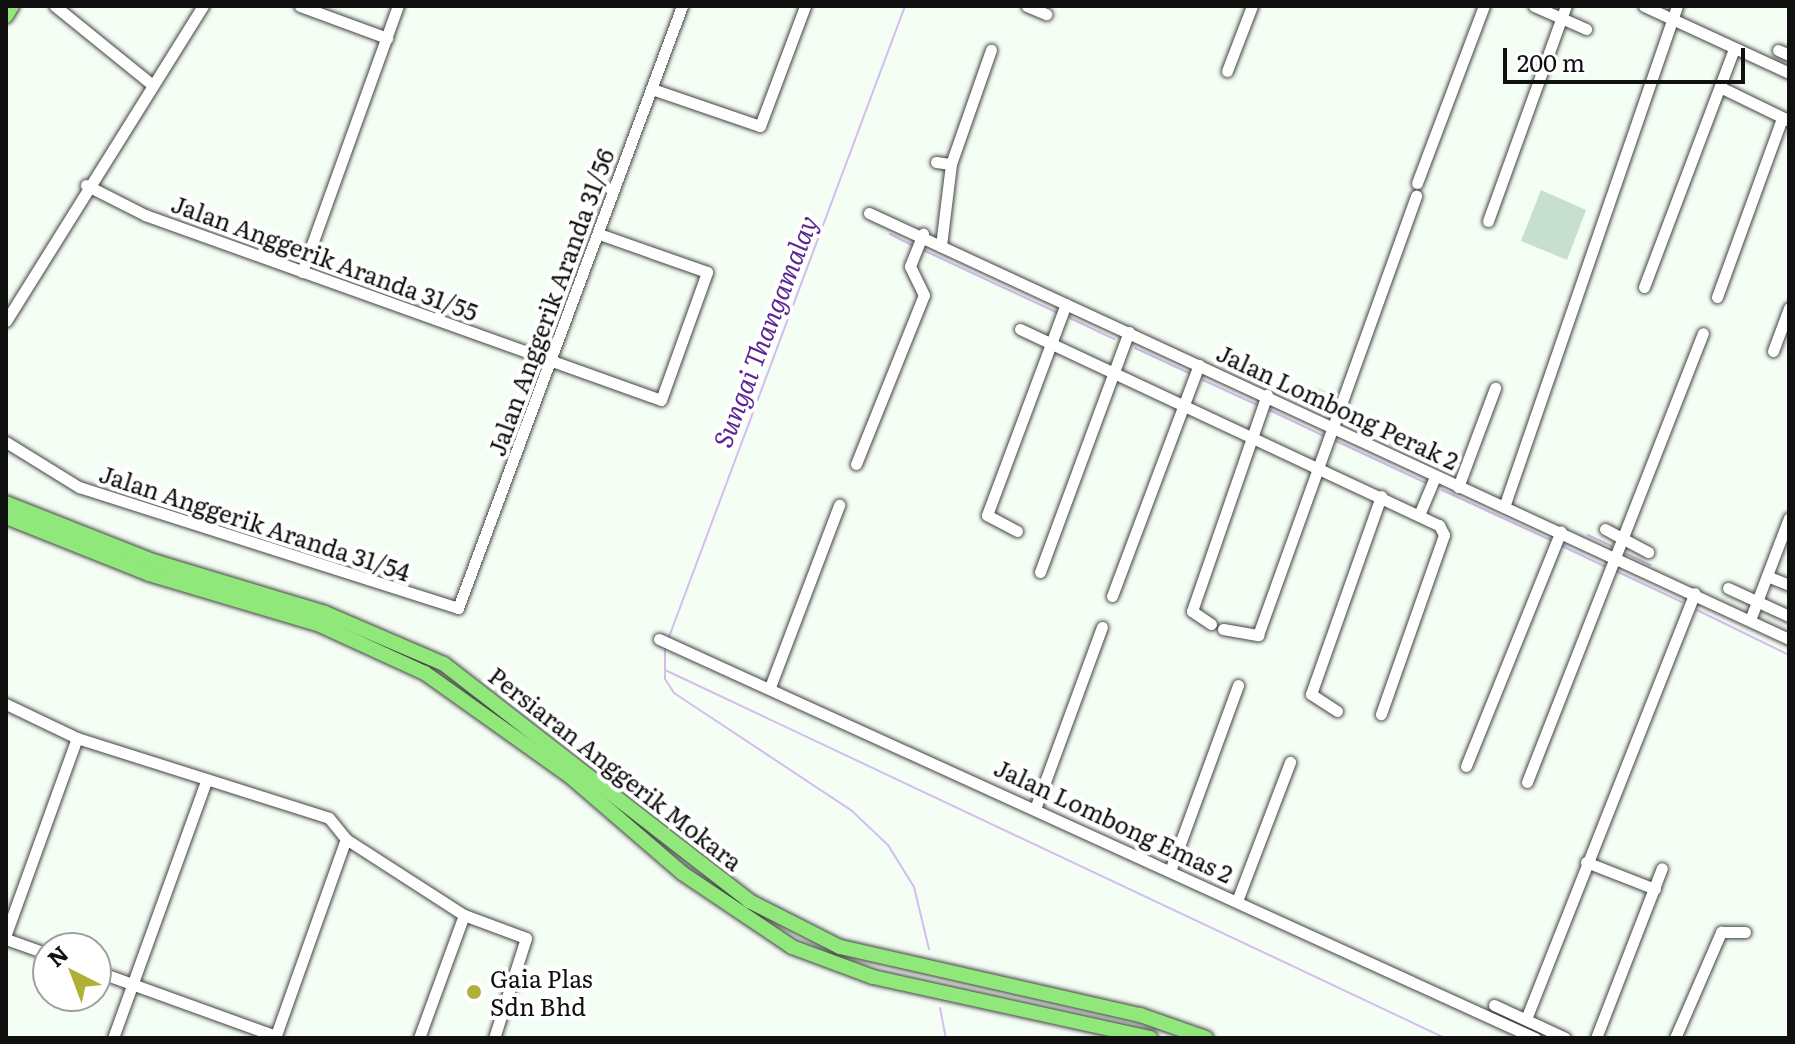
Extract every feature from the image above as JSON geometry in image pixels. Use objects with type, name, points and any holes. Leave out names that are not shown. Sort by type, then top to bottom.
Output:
[{"type":"main road","points":[[6,16],[12,6]]},
{"type":"main road","name":"Persiaran Anggerik Mokara","points":[[6,503],[153,561],[325,613],[444,664],[749,901],[840,947],[1140,1015],[1206,1038]]},
{"type":"main road","name":"Persiaran Anggerik Mokara","points":[[6,517],[149,574],[320,625],[416,668],[572,778],[725,905],[792,947],[873,977],[1150,1038]]},
{"type":"street","points":[[55,6],[150,83]]},
{"type":"street","points":[[6,321],[86,185],[203,6]]},
{"type":"street","points":[[300,6],[387,38]]},
{"type":"street","points":[[302,272],[398,6]]},
{"type":"street","name":"Jalan Anggerik Aranda 31/56","points":[[454,610],[463,603],[682,6]]},
{"type":"street","points":[[652,89],[760,126],[805,6]]},
{"type":"street","points":[[1027,6],[1046,14]]},
{"type":"street","points":[[1227,71],[1252,6]]},
{"type":"street","points":[[1417,183],[1484,6]]},
{"type":"street","points":[[1534,6],[1564,12],[1586,29]]},
{"type":"street","points":[[1644,6],[1789,73]]},
{"type":"street","points":[[1504,507],[1677,6]]},
{"type":"street","points":[[1488,221],[1564,12]]},
{"type":"street","points":[[1644,287],[1734,49]]},
{"type":"street","points":[[941,246],[951,164],[991,50]]},
{"type":"street","points":[[1717,297],[1786,119],[1720,87]]},
{"type":"street","points":[[936,162],[951,164]]},
{"type":"street","name":"Jalan Anggerik Aranda 31/55","points":[[86,185],[302,272],[655,400],[666,395],[707,272],[599,234]]},
{"type":"street","points":[[1267,395],[1192,611],[1217,627],[1248,638],[1258,635],[1416,196]]},
{"type":"street","name":"Jalan Lombong Perak 2","points":[[869,213],[919,243],[941,246],[1267,395],[1435,477],[1618,557],[1789,639]]},
{"type":"street","points":[[856,464],[924,295],[910,266],[919,243]]},
{"type":"street","points":[[1017,531],[987,515],[1066,304]]},
{"type":"street","points":[[1773,351],[1789,308]]},
{"type":"street","points":[[1020,329],[1255,433],[1419,515],[1444,535],[1381,714]]},
{"type":"street","points":[[1040,572],[1129,332]]},
{"type":"street","points":[[1527,782],[1625,540],[1703,333]]},
{"type":"street","points":[[1112,596],[1199,365]]},
{"type":"street","points":[[1458,487],[1495,388]]},
{"type":"street","points":[[1314,397],[1340,408]]},
{"type":"street","name":"Jalan Anggerik Aranda 31/54","points":[[6,442],[79,487],[454,610]]},
{"type":"street","points":[[1419,515],[1435,477]]},
{"type":"street","points":[[1337,711],[1311,694],[1381,496]]},
{"type":"street","points":[[770,687],[839,505]]},
{"type":"street","points":[[1750,620],[1789,518]]},
{"type":"street","points":[[1605,529],[1648,552]]},
{"type":"street","points":[[1466,766],[1561,531]]},
{"type":"street","points":[[1767,576],[1789,585]]},
{"type":"street","points":[[1728,588],[1789,615]]},
{"type":"street","points":[[1526,1019],[1695,593]]},
{"type":"street","points":[[1035,809],[1102,627]]},
{"type":"street","name":"Jalan Lombong Emas 2","points":[[659,639],[674,643],[1535,1038]]},
{"type":"street","points":[[1170,871],[1238,685]]},
{"type":"street","points":[[6,704],[77,738],[329,818],[346,839],[464,915],[528,940],[494,1038]]},
{"type":"street","points":[[32,947],[6,936],[77,738]]},
{"type":"street","points":[[1237,901],[1290,762]]},
{"type":"street","points":[[113,1038],[206,781]]},
{"type":"street","points":[[112,977],[275,1037],[346,839]]},
{"type":"street","points":[[1586,862],[1655,889]]},
{"type":"street","points":[[1596,1038],[1662,868]]},
{"type":"street","points":[[419,1038],[464,915]]},
{"type":"street","points":[[1675,1038],[1721,932],[1745,932]]},
{"type":"street","points":[[1494,1005],[1565,1038]]},
{"type":"green space","points":[[1541,190],[1586,210],[1567,260],[1521,241]]},
{"type":"waterway","name":"Sungai Thangamalay","points":[[669,637],[905,6]]},
{"type":"waterway","points":[[890,234],[914,246]]},
{"type":"waterway","points":[[923,250],[1058,313]]},
{"type":"waterway","points":[[1070,318],[1114,339]]},
{"type":"waterway","points":[[1135,348],[1191,374]]},
{"type":"waterway","points":[[1203,380],[1257,405]]},
{"type":"waterway","points":[[1269,410],[1324,436]]},
{"type":"waterway","points":[[1336,441],[1426,483]]},
{"type":"waterway","points":[[1442,490],[1550,540]]},
{"type":"waterway","points":[[1588,535],[1612,546]]},
{"type":"waterway","points":[[1562,546],[1604,566]]},
{"type":"waterway","points":[[1627,554],[1651,565]]},
{"type":"waterway","points":[[1616,571],[1682,602]]},
{"type":"waterway","points":[[1697,610],[1789,655]]},
{"type":"waterway","points":[[665,647],[665,679],[674,693],[852,811],[888,845],[914,887],[929,949]]},
{"type":"waterway","points":[[665,670],[1445,1038]]},
{"type":"waterway","points":[[940,1008],[946,1038]]},
{"type":"place","name":"Gaia Plas Sdn Bhd","points":[[474,992]]}]
